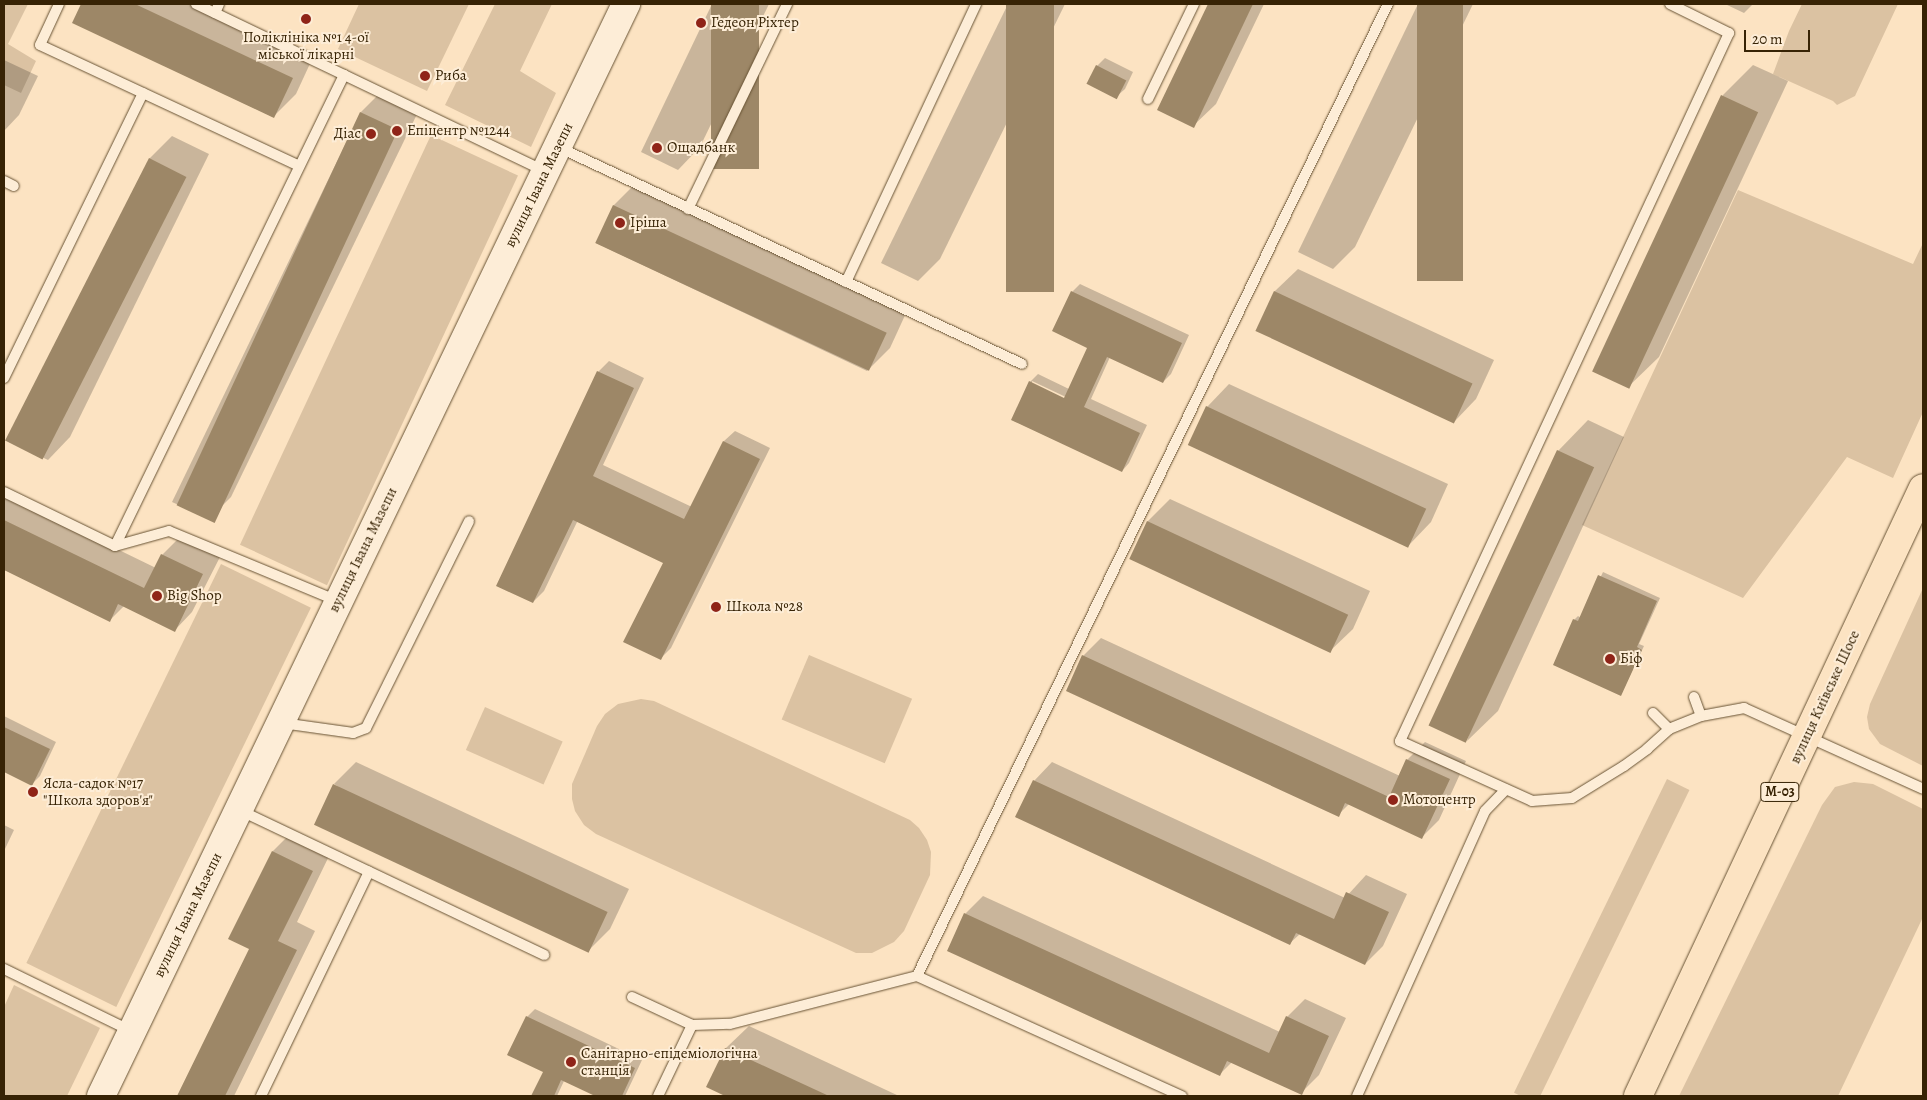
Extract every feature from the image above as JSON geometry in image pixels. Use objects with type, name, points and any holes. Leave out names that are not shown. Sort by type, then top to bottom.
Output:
[{"type":"highway","name":"вулиця Київське Шосе","points":[[1638,1096],[1923,488]]},
{"type":"main road","name":"вулиця Івана Мазепи","points":[[101,1096],[626,4]]},
{"type":"lane","points":[[59,4],[40,45],[299,166]]},
{"type":"lane","points":[[196,4],[217,8],[344,75],[545,172]]},
{"type":"lane","points":[[688,209],[788,4]]},
{"type":"lane","points":[[846,282],[976,4]]},
{"type":"lane","points":[[1148,99],[1194,4]]},
{"type":"lane","points":[[917,976],[1388,4]]},
{"type":"lane","points":[[1670,4],[1729,34],[1400,741],[1532,801],[1572,798],[1624,766],[1647,749],[1668,729],[1701,716],[1744,708],[1923,788]]},
{"type":"lane","points":[[115,546],[344,75]]},
{"type":"lane","points":[[4,378],[143,93]]},
{"type":"lane","points":[[557,147],[1022,364]]},
{"type":"lane","points":[[4,181],[14,186]]},
{"type":"lane","points":[[4,492],[115,546],[169,531],[339,601]]},
{"type":"lane","points":[[280,723],[353,733],[366,728],[469,521]]},
{"type":"lane","points":[[1694,698],[1701,716]]},
{"type":"lane","points":[[1653,714],[1668,729]]},
{"type":"lane","points":[[1357,1096],[1485,811],[1506,789]]},
{"type":"lane","points":[[238,810],[544,955]]},
{"type":"lane","points":[[261,1096],[369,872]]},
{"type":"lane","points":[[4,969],[132,1031]]},
{"type":"lane","points":[[632,997],[692,1025],[730,1024],[917,976],[1170,1094],[1182,1096]]},
{"type":"lane","points":[[658,1096],[692,1025]]},
{"type":"shaded area","points":[[4,4],[28,4],[8,44],[36,61],[21,93],[4,85]]},
{"type":"shaded area","points":[[359,4],[469,4],[427,91],[338,49]]},
{"type":"shaded area","points":[[495,4],[552,4],[520,71],[556,93],[531,147],[445,105]]},
{"type":"shaded area","points":[[1802,4],[1898,4],[1855,96],[1837,105],[1833,101],[1773,74],[1789,31]]},
{"type":"shaded area","points":[[431,135],[518,176],[327,585],[240,545]]},
{"type":"shaded area","points":[[1738,190],[1913,264],[1923,243],[1923,412],[1893,478],[1847,457],[1743,598],[1582,525]]},
{"type":"shaded area","points":[[221,564],[311,608],[116,1007],[26,963]]},
{"type":"shaded area","points":[[1923,588],[1923,766],[1880,744],[1869,729],[1867,717],[1870,704]]},
{"type":"shaded area","points":[[809,655],[912,699],[885,763],[782,719]]},
{"type":"shaded area","points":[[641,699],[654,701],[910,820],[919,828],[927,840],[931,852],[930,875],[904,931],[894,942],[872,953],[856,953],[596,834],[584,825],[575,811],[572,799],[572,784],[597,726],[605,714],[618,704]]},
{"type":"shaded area","points":[[485,707],[563,742],[544,785],[466,750]]},
{"type":"shaded area","points":[[1667,779],[1689,790],[1540,1096],[1521,1096],[1514,1093]]},
{"type":"shaded area","points":[[1854,782],[1873,784],[1923,809],[1923,917],[1838,1096],[1679,1096],[1822,805],[1835,787]]},
{"type":"shaded area","points":[[14,985],[100,1028],[67,1096],[4,1096],[4,1007]]},
{"type":"building","points":[[81,4],[135,4],[293,78],[274,118],[72,23]]},
{"type":"building","points":[[711,4],[759,4],[759,169],[711,169]]},
{"type":"building","points":[[1006,4],[1054,4],[1054,292],[1006,292]]},
{"type":"building","points":[[1208,4],[1253,4],[1194,128],[1157,110]]},
{"type":"building","points":[[1417,4],[1463,4],[1463,281],[1417,281]]},
{"type":"building","points":[[1096,65],[1126,80],[1117,99],[1086,84]]},
{"type":"building","points":[[1721,95],[1758,112],[1629,389],[1592,371]]},
{"type":"building","points":[[360,112],[398,130],[215,523],[177,505]]},
{"type":"building","points":[[149,158],[186,177],[43,460],[5,440]]},
{"type":"building","points":[[613,205],[887,333],[869,371],[595,243]]},
{"type":"building","points":[[1071,291],[1182,343],[1163,383],[1107,357],[1084,407],[1140,433],[1122,472],[1011,420],[1029,381],[1064,398],[1087,348],[1052,331]]},
{"type":"building","points":[[1274,291],[1472,384],[1454,423],[1255,331]]},
{"type":"building","points":[[597,371],[634,388],[593,476],[684,519],[723,441],[760,459],[661,660],[623,642],[663,563],[573,520],[533,603],[496,586]]},
{"type":"building","points":[[1206,406],[1426,509],[1408,548],[1188,445]]},
{"type":"building","points":[[1557,450],[1594,467],[1466,743],[1429,726]]},
{"type":"building","points":[[4,520],[144,588],[161,554],[203,574],[175,632],[118,604],[110,622],[4,570]]},
{"type":"building","points":[[1147,521],[1348,615],[1330,653],[1129,559]]},
{"type":"building","points":[[1598,575],[1657,601],[1637,647],[1642,650],[1621,696],[1553,665],[1573,619],[1578,621]]},
{"type":"building","points":[[1082,655],[1389,797],[1406,759],[1450,779],[1422,839],[1345,803],[1339,817],[1066,691]]},
{"type":"building","points":[[4,727],[50,749],[32,786],[4,772]]},
{"type":"building","points":[[1033,780],[1334,919],[1346,892],[1389,912],[1365,965],[1296,933],[1290,945],[1015,817]]},
{"type":"building","points":[[333,784],[608,912],[589,953],[314,825]]},
{"type":"building","points":[[272,851],[313,871],[278,941],[297,950],[225,1096],[177,1096],[249,949],[228,939]]},
{"type":"building","points":[[964,913],[1269,1053],[1286,1016],[1329,1036],[1302,1095],[1227,1061],[1220,1076],[947,951]]},
{"type":"building","name":"Санітарно-епідеміологічна станція","points":[[526,1016],[635,1068],[622,1096],[595,1096],[561,1080],[554,1096],[531,1096],[543,1072],[507,1055]]},
{"type":"building","points":[[725,1048],[829,1096],[725,1096],[706,1087]]},
{"type":"place","name":"Поліклініка №1 4-ої міської лікарні","points":[[306,19]]},
{"type":"place","name":"Гедеон Ріхтер","points":[[701,23]]},
{"type":"place","name":"Риба","points":[[425,76]]},
{"type":"place","name":"Епіцентр №1244","points":[[397,131]]},
{"type":"place","name":"Діас","points":[[371,134]]},
{"type":"place","name":"Ощадбанк","points":[[657,148]]},
{"type":"place","name":"Іріша","points":[[620,223]]},
{"type":"place","name":"Big Shop","points":[[157,596]]},
{"type":"place","name":"Школа №28","points":[[716,607]]},
{"type":"place","name":"Біф","points":[[1610,659]]},
{"type":"place","name":"Ясла-садок №17 \"Школа здоров'я\"","points":[[33,792]]},
{"type":"place","name":"Мотоцентр","points":[[1393,800]]},
{"type":"place","name":"Санітарно-епідеміологічна станція","points":[[571,1062]]}]
